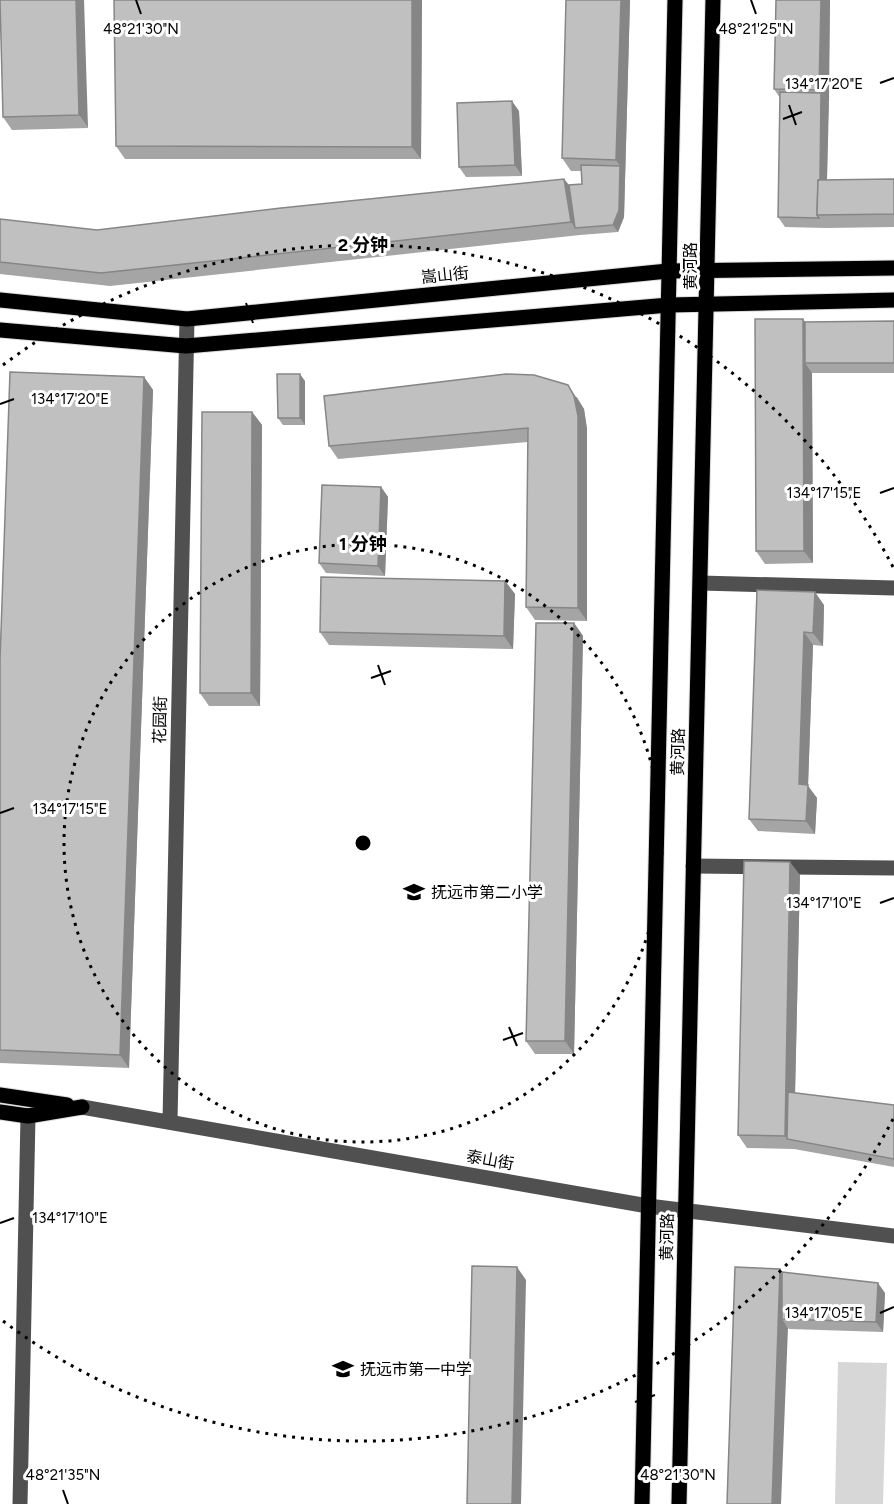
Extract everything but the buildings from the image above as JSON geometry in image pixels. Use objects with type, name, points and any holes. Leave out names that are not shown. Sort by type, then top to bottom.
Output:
[{"type":"main road","name":"黄河路","points":[[642,1504],[675,0]]},
{"type":"main road","name":"黄河路","points":[[679,1504],[713,0]]},
{"type":"main road","name":"嵩山街","points":[[0,300],[186,319],[668,271],[894,268]]},
{"type":"main road","points":[[0,330],[186,346],[669,305],[894,300]]},
{"type":"main road","name":"泰山街","points":[[0,1095],[82,1107]]},
{"type":"main road","name":"泰山街","points":[[0,1113],[28,1116],[82,1107]]},
{"type":"street","name":"花园街","points":[[170,1121],[186,319]]},
{"type":"street","points":[[700,583],[894,588]]},
{"type":"street","points":[[693,866],[894,868]]},
{"type":"street","name":"泰山街","points":[[82,1107],[648,1206],[894,1236]]},
{"type":"street","points":[[20,1504],[28,1116]]},
{"type":"shaded area","points":[[838,1362],[887,1363],[883,1504],[835,1504]]},
{"type":"place","name":"抚远市第二小学","points":[[414,892]]},
{"type":"place","name":"抚远市第一中学","points":[[343,1369]]}]
